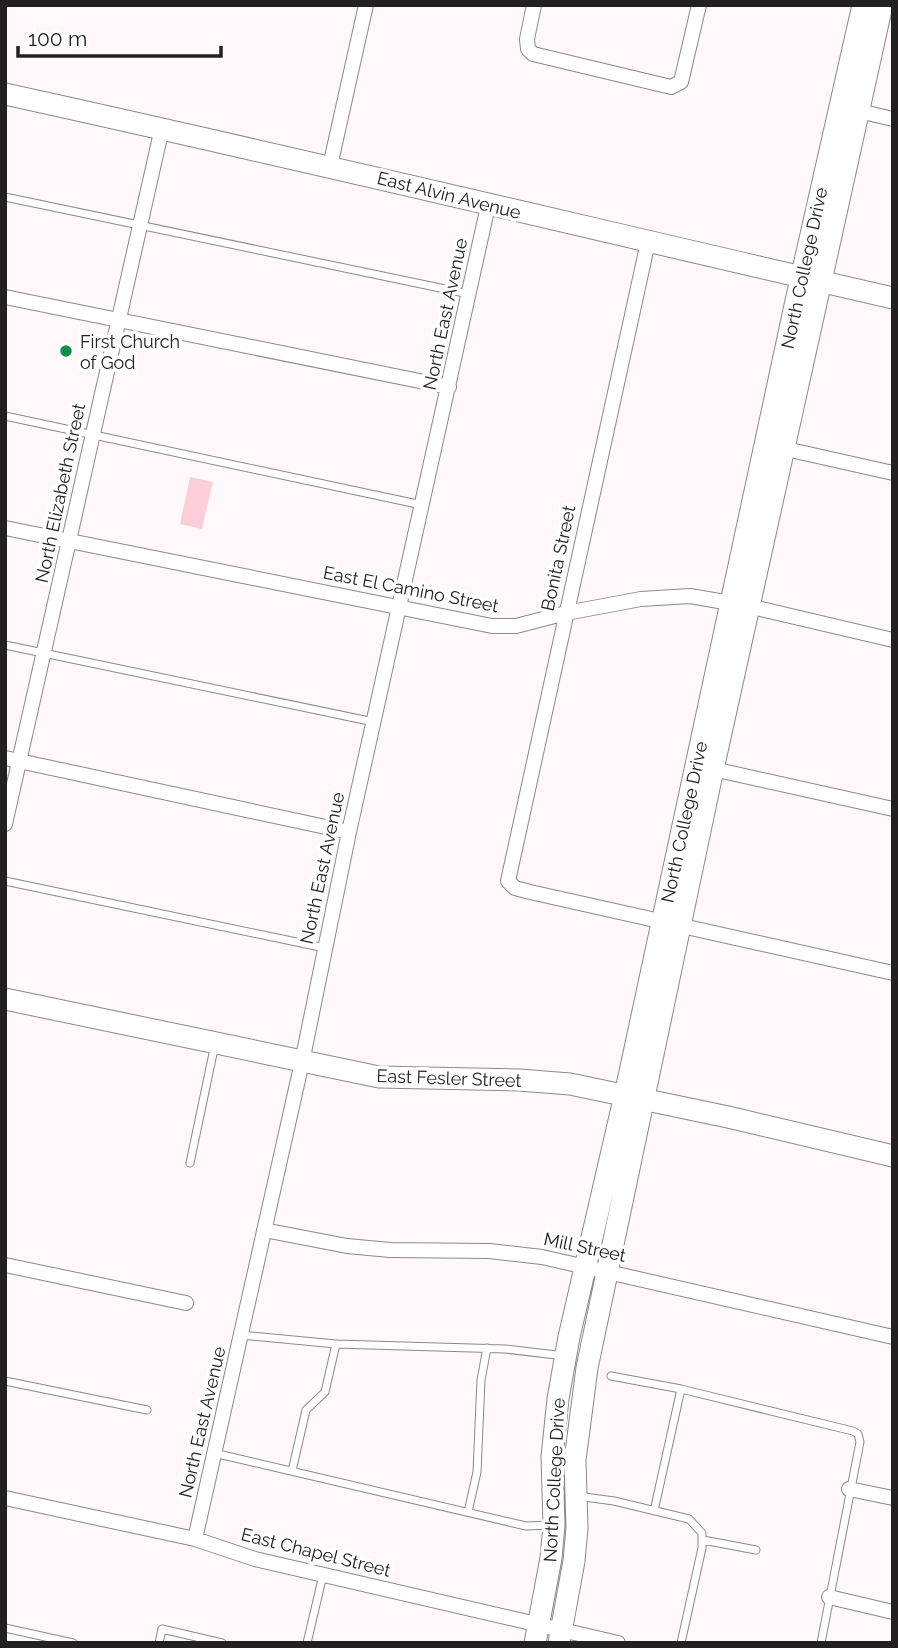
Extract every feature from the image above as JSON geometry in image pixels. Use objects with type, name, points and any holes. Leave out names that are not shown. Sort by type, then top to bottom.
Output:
[{"type":"street","points":[[534,5],[527,39],[528,49],[533,54],[671,88],[678,85],[699,5]]},
{"type":"street","name":"North College Drive","points":[[561,1636],[575,1561],[578,1429],[597,1268],[849,108],[863,5]]},
{"type":"street","name":"North College Drive","points":[[849,108],[882,5]]},
{"type":"street","points":[[330,166],[362,6]]},
{"type":"street","name":"East Alvin Avenue","points":[[5,94],[330,166],[488,206],[893,298]]},
{"type":"street","points":[[849,108],[893,119]]},
{"type":"street","name":"North Elizabeth Street","points":[[5,824],[12,760],[44,653],[162,128]]},
{"type":"street","name":"North East Avenue","points":[[195,1539],[302,1062],[349,832],[488,206]]},
{"type":"street","name":"Bonita Street","points":[[648,242],[508,881],[515,888],[530,892],[671,922]]},
{"type":"street","points":[[5,297],[449,387]]},
{"type":"street","points":[[774,446],[893,473]]},
{"type":"street","name":"East El Camino Street","points":[[5,528],[492,626],[516,626],[566,613],[641,599],[690,596],[740,604],[893,640]]},
{"type":"street","points":[[12,760],[349,832]]},
{"type":"street","points":[[704,767],[893,809]]},
{"type":"street","points":[[671,922],[893,973]]},
{"type":"street","name":"East Fesler Street","points":[[5,999],[379,1077],[519,1080],[570,1084],[893,1156]]},
{"type":"street","name":"Mill Street","points":[[264,1230],[358,1247],[489,1251],[542,1257],[893,1337]]},
{"type":"street","points":[[5,1265],[186,1303]]},
{"type":"street","name":"North College Drive","points":[[538,1634],[554,1525],[552,1457],[558,1399],[566,1356],[597,1268]]},
{"type":"street","points":[[849,1489],[893,1498]]},
{"type":"street","name":"East Chapel Street","points":[[5,1498],[195,1539],[255,1559],[538,1634],[618,1643]]},
{"type":"street","points":[[829,1597],[893,1612]]},
{"type":"lane","points":[[5,197],[469,294]]},
{"type":"lane","points":[[5,416],[423,505]]},
{"type":"lane","points":[[5,645],[374,722]]},
{"type":"lane","points":[[5,881],[325,948]]},
{"type":"lane","points":[[190,1163],[215,1043]]},
{"type":"lane","points":[[241,1335],[336,1344],[487,1348],[566,1356]]},
{"type":"lane","points":[[292,1471],[306,1410],[325,1392],[336,1344]]},
{"type":"lane","points":[[468,1512],[477,1472],[481,1380],[487,1348]]},
{"type":"lane","points":[[611,1376],[681,1389],[858,1434],[860,1443],[821,1643]]},
{"type":"lane","points":[[5,1381],[147,1410]]},
{"type":"lane","points":[[654,1511],[681,1389]]},
{"type":"lane","points":[[214,1453],[526,1525],[554,1525]]},
{"type":"lane","points":[[576,1496],[614,1501],[689,1519],[702,1534],[703,1540],[681,1643]]},
{"type":"lane","points":[[703,1540],[756,1550]]},
{"type":"lane","points":[[307,1643],[323,1575]]},
{"type":"lane","points":[[5,1628],[73,1643]]},
{"type":"lane","points":[[159,1643],[162,1629],[222,1643]]},
{"type":"shaded area","points":[[190,477],[213,482],[202,529],[180,524]]},
{"type":"place","name":"First Church of God","points":[[66,351]]}]
